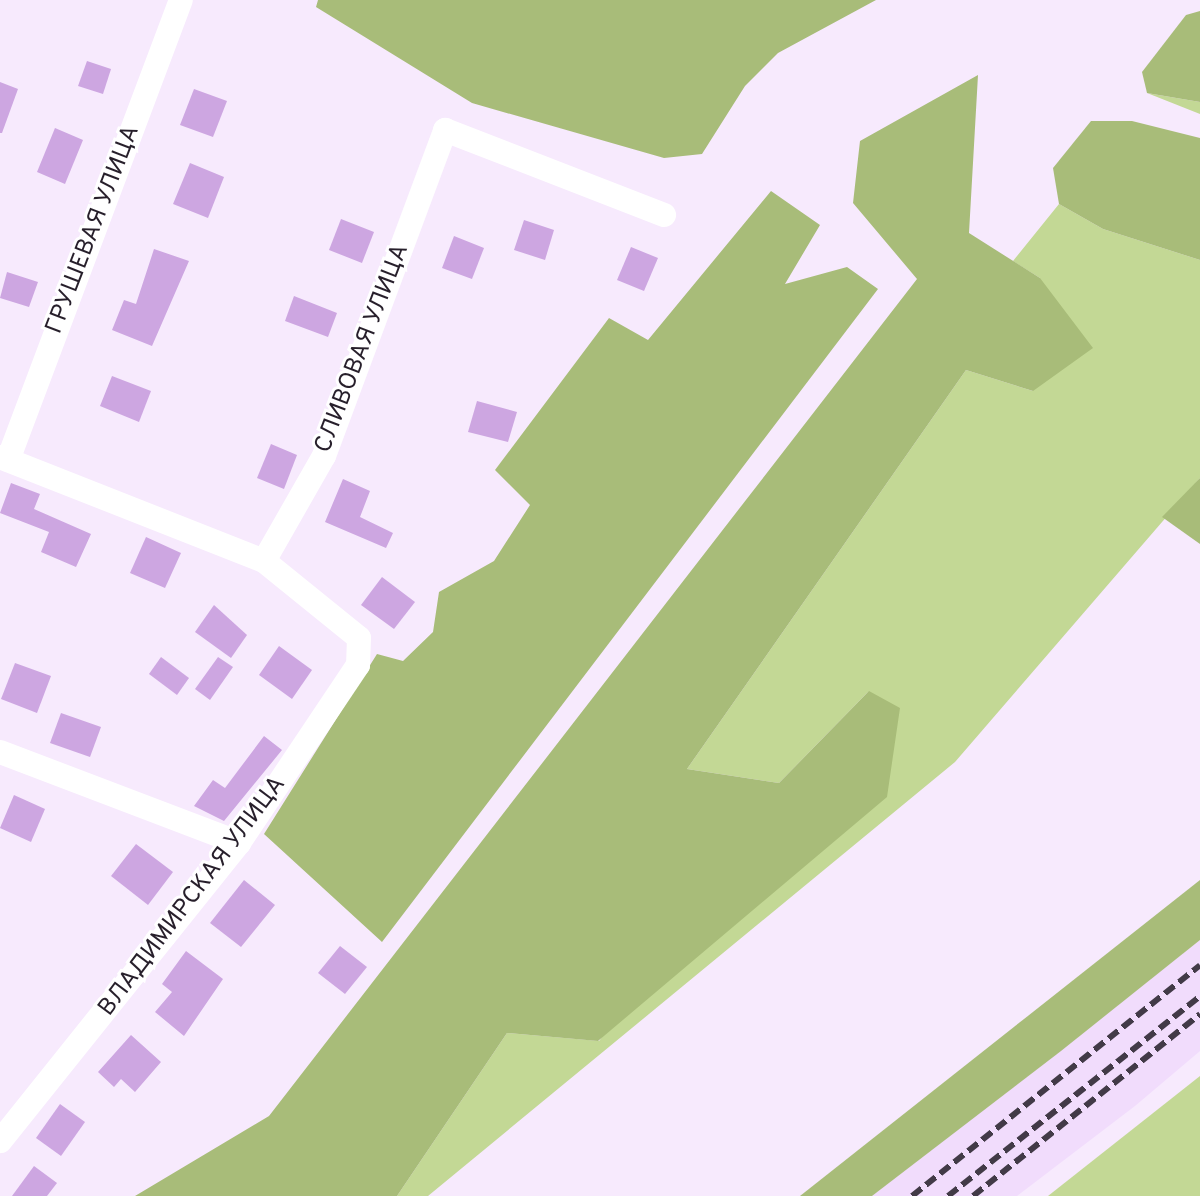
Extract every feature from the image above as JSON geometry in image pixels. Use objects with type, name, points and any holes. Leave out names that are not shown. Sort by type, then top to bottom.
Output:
[{"type":"street","name":"ГРУШЕВАЯ УЛИЦА","points":[[4,458],[181,0]]},
{"type":"street","name":"СЛИВОВАЯ УЛИЦА","points":[[264,561],[324,456],[445,130],[664,215]]},
{"type":"street","points":[[4,458],[264,561]]},
{"type":"street","name":"ВЛАДИМИРСКАЯ УЛИЦА","points":[[0,1141],[239,843],[358,665],[359,638],[264,561]]},
{"type":"street","points":[[0,752],[239,843]]},
{"type":"shaded area","points":[[1200,940],[1200,1051],[1135,1106],[1017,1196],[872,1196]]},
{"type":"green space","points":[[318,0],[876,0],[778,53],[745,86],[702,154],[664,158],[472,103],[316,7]]},
{"type":"green space","points":[[1200,11],[1200,102],[1147,93],[1142,72],[1186,15]]},
{"type":"green space","points":[[978,75],[969,233],[1040,278],[1093,348],[1033,391],[966,370],[687,769],[779,783],[869,691],[900,708],[887,797],[598,1041],[507,1033],[397,1196],[135,1196],[269,1116],[917,279],[853,203],[860,141]]},
{"type":"green space","points":[[1147,93],[1200,102],[1200,114]]},
{"type":"green space","points":[[1091,121],[1132,121],[1200,138],[1200,260],[1103,229],[1059,204],[1053,168]]},
{"type":"green space","points":[[771,191],[820,225],[785,284],[847,267],[878,289],[382,942],[264,834],[377,654],[403,661],[433,632],[439,592],[494,561],[530,505],[495,470],[609,318],[648,340]]},
{"type":"green space","points":[[1059,204],[1103,229],[1200,260],[1200,478],[955,762],[428,1196],[397,1196],[507,1033],[599,1041],[869,691],[779,783],[687,769],[966,370],[1033,391],[1040,278],[1013,261]]},
{"type":"green space","points":[[1200,478],[1200,544],[1162,517]]},
{"type":"green space","points":[[1200,880],[1200,940],[1061,1051],[872,1196],[800,1196]]},
{"type":"green space","points":[[1200,1076],[1200,1196],[1048,1196]]},
{"type":"building","points":[[87,61],[111,69],[103,94],[78,86]]},
{"type":"building","points":[[0,82],[18,89],[2,133],[0,133]]},
{"type":"building","points":[[194,89],[227,101],[213,137],[180,125]]},
{"type":"building","points":[[55,128],[83,140],[65,184],[37,172]]},
{"type":"building","points":[[190,163],[224,177],[208,218],[173,204]]},
{"type":"building","points":[[341,219],[374,232],[362,263],[329,250]]},
{"type":"building","points":[[524,220],[554,230],[545,260],[514,250]]},
{"type":"building","points":[[454,236],[484,248],[472,279],[442,268]]},
{"type":"building","points":[[631,247],[658,258],[644,291],[617,280]]},
{"type":"building","points":[[154,249],[189,261],[152,346],[112,330],[124,300],[136,304]]},
{"type":"building","points":[[7,272],[38,282],[29,307],[0,298]]},
{"type":"building","points":[[294,296],[337,313],[328,337],[285,321]]},
{"type":"building","points":[[112,376],[151,391],[139,422],[100,406]]},
{"type":"building","points":[[477,401],[517,412],[508,442],[468,432]]},
{"type":"building","points":[[271,444],[297,455],[284,489],[257,478]]},
{"type":"building","points":[[343,479],[370,491],[360,517],[393,533],[386,548],[325,522]]},
{"type":"building","points":[[11,483],[40,494],[34,509],[91,534],[76,567],[41,552],[49,532],[0,513]]},
{"type":"building","points":[[146,537],[181,553],[165,588],[130,573]]},
{"type":"building","points":[[382,577],[415,602],[394,629],[361,605]]},
{"type":"building","points":[[214,605],[247,635],[231,658],[195,632]]},
{"type":"building","points":[[279,646],[312,670],[292,699],[259,675]]},
{"type":"building","points":[[161,657],[189,678],[177,695],[149,674]]},
{"type":"building","points":[[218,657],[233,667],[210,700],[195,689]]},
{"type":"building","points":[[15,663],[51,676],[37,713],[1,699]]},
{"type":"building","points":[[61,713],[101,727],[90,757],[50,743]]},
{"type":"building","points":[[264,736],[282,750],[224,821],[194,806],[213,780],[225,788]]},
{"type":"building","points":[[14,795],[45,809],[31,842],[0,828]]},
{"type":"building","points":[[136,844],[173,872],[148,905],[111,876]]},
{"type":"building","points":[[244,880],[275,905],[241,947],[210,923]]},
{"type":"building","points":[[340,946],[367,967],[345,994],[318,973]]},
{"type":"building","points":[[186,951],[223,979],[184,1036],[155,1012],[172,992],[162,984]]},
{"type":"building","points":[[131,1035],[161,1062],[135,1092],[121,1079],[114,1087],[98,1072]]},
{"type":"building","points":[[60,1104],[85,1122],[61,1156],[36,1138]]},
{"type":"building","points":[[34,1166],[57,1183],[47,1196],[12,1196]]},
{"type":"railway","points":[[912,1196],[1200,965]]},
{"type":"railway","points":[[948,1196],[1200,996]]},
{"type":"railway","points":[[973,1196],[1200,1014]]}]
